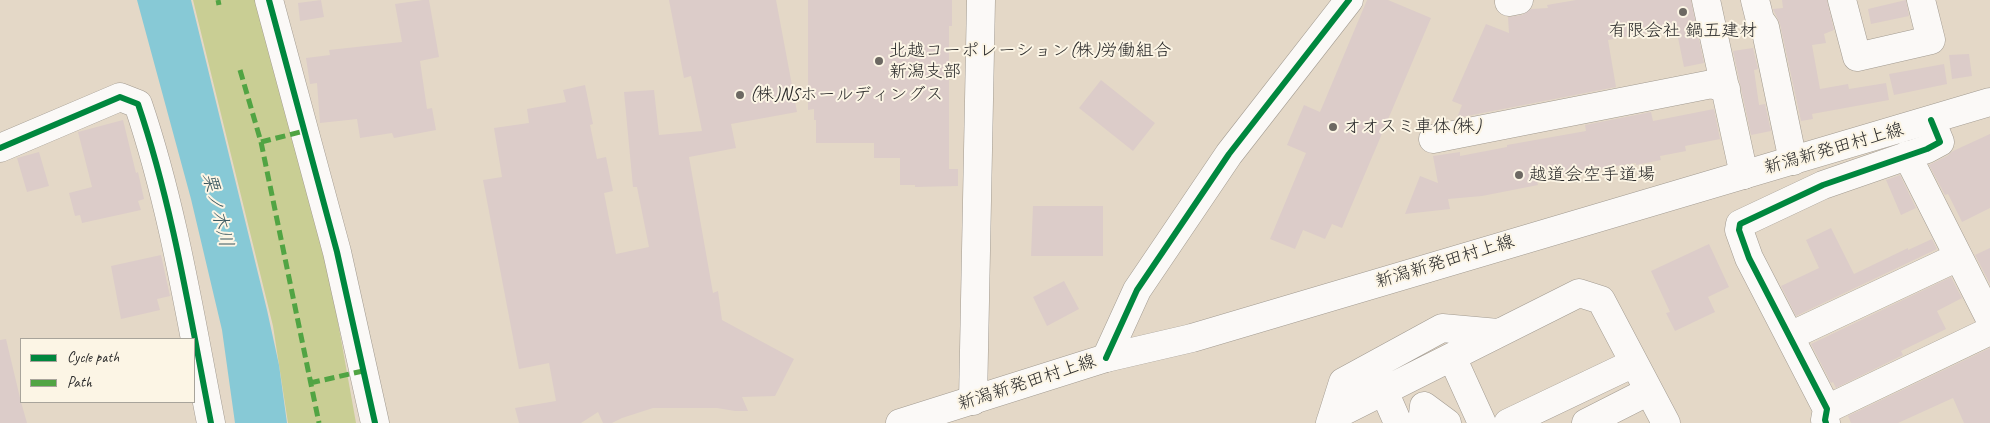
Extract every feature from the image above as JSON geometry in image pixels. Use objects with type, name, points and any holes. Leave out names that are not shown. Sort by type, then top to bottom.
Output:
[{"type":"street","points":[[269,0],[337,252],[374,423]]},
{"type":"street","points":[[973,401],[981,0]]},
{"type":"street","points":[[1106,358],[1137,290],[1229,154],[1350,0]]},
{"type":"street","points":[[1706,0],[1744,175]]},
{"type":"street","points":[[1755,0],[1760,20],[1765,27],[1793,161]]},
{"type":"street","points":[[1842,0],[1857,57],[1931,40],[1921,0]]},
{"type":"street","points":[[1433,139],[1712,84],[1726,89]]},
{"type":"street","points":[[0,148],[120,97],[138,104],[163,187],[194,338]]},
{"type":"street","name":"新潟新発田村上線","points":[[900,423],[1106,358],[1192,338],[1990,102]]},
{"type":"street","points":[[1931,120],[1940,142],[1907,156],[1823,185],[1740,224],[1739,230],[1749,258],[1790,336],[1827,416],[1990,331]]},
{"type":"street","points":[[1907,156],[1990,319]]},
{"type":"street","points":[[1790,336],[1958,257]]},
{"type":"street","points":[[1335,419],[1384,391],[1579,293],[1601,300],[1649,391],[1663,422]]},
{"type":"street","points":[[1335,419],[1343,382],[1442,328],[1499,333]]},
{"type":"street","points":[[195,344],[211,423]]},
{"type":"street","points":[[1452,356],[1482,423]]},
{"type":"street","points":[[1508,423],[1634,363]]},
{"type":"street","points":[[1384,391],[1398,423]]},
{"type":"street","points":[[1586,423],[1649,391]]},
{"type":"street","points":[[1422,423],[1424,406],[1447,423]]},
{"type":"green space","points":[[193,0],[260,0],[320,222],[356,423],[288,423],[273,326]]},
{"type":"water","name":"栗ノ木川","points":[[137,0],[191,0],[267,310],[279,365],[287,423],[235,423],[222,330],[191,199]]},
{"type":"building","points":[[321,0],[324,17],[300,21],[298,3]]},
{"type":"building","points":[[429,0],[439,57],[420,61],[427,109],[432,108],[436,130],[394,138],[392,133],[360,138],[357,119],[320,123],[317,83],[310,84],[306,58],[330,55],[329,50],[402,42],[395,4]]},
{"type":"building","points":[[669,0],[776,0],[797,112],[731,124],[736,148],[689,157],[713,293],[718,291],[722,320],[794,359],[775,396],[742,397],[748,411],[717,408],[653,408],[612,423],[603,423],[598,412],[581,423],[519,423],[515,408],[556,401],[549,363],[519,369],[483,180],[502,177],[494,128],[529,123],[527,109],[566,102],[563,90],[585,85],[593,124],[590,125],[597,159],[606,157],[613,191],[604,193],[616,254],[649,247],[637,187],[633,187],[624,92],[654,90],[659,135],[702,131],[691,76],[684,78]]},
{"type":"building","name":"北越コーポレーション(株)労働組合 新潟支部","points":[[808,0],[952,0],[952,26],[949,26],[949,169],[958,169],[958,186],[915,187],[915,185],[900,185],[900,158],[874,158],[874,143],[816,143],[814,109],[808,110]]},
{"type":"building","name":"オオスミ車体(株)","points":[[1367,0],[1388,0],[1431,18],[1342,228],[1332,224],[1325,239],[1303,230],[1295,249],[1270,239],[1306,153],[1287,145],[1304,105],[1320,112]]},
{"type":"building","points":[[1576,0],[1691,0],[1704,63],[1684,67],[1676,28],[1608,40],[1616,87],[1457,118],[1462,105],[1452,101],[1486,24],[1509,33],[1508,17],[1522,15],[1531,9],[1548,8],[1547,5]]},
{"type":"building","points":[[1782,0],[1827,0],[1834,30],[1824,34],[1826,43],[1812,45],[1820,89],[1848,84],[1849,89],[1886,83],[1889,100],[1812,114],[1813,119],[1801,121],[1780,24],[1773,9],[1783,8]]},
{"type":"building","points":[[1906,0],[1909,16],[1871,24],[1868,9]]},
{"type":"building","points":[[1753,48],[1758,69],[1754,70],[1759,105],[1765,104],[1771,131],[1751,135],[1733,51]]},
{"type":"building","points":[[1969,54],[1972,76],[1952,79],[1949,55]]},
{"type":"building","points":[[1944,64],[1947,84],[1894,95],[1889,74]]},
{"type":"building","points":[[1101,80],[1155,123],[1133,151],[1079,108]]},
{"type":"building","points":[[1714,109],[1720,139],[1685,146],[1686,151],[1660,156],[1661,160],[1636,165],[1636,163],[1610,167],[1573,177],[1573,174],[1537,181],[1538,185],[1482,196],[1448,199],[1450,209],[1405,214],[1420,176],[1438,183],[1433,156],[1460,152],[1460,156],[1507,147],[1507,145],[1586,131],[1585,125],[1651,112],[1653,121]]},
{"type":"building","points":[[123,120],[144,199],[138,201],[141,210],[82,223],[80,215],[75,216],[69,193],[92,187],[78,132]]},
{"type":"building","points":[[1990,134],[1990,208],[1962,222],[1948,194],[1945,195],[1929,165],[1953,151]]},
{"type":"building","points":[[39,152],[49,186],[27,192],[17,158]]},
{"type":"building","points":[[1900,175],[1916,208],[1901,215],[1886,180]]},
{"type":"building","points":[[1033,206],[1103,206],[1103,256],[1031,256]]},
{"type":"building","points":[[1831,228],[1854,274],[1908,248],[1908,250],[1932,239],[1937,249],[1796,316],[1781,286],[1819,268],[1806,240]]},
{"type":"building","points":[[1709,244],[1729,287],[1708,297],[1715,312],[1675,331],[1666,313],[1670,312],[1651,271]]},
{"type":"building","points":[[1990,248],[1990,284],[1975,255]]},
{"type":"building","points":[[161,255],[170,296],[157,299],[160,310],[121,319],[111,266]]},
{"type":"building","points":[[1951,277],[1962,298],[1937,311],[1946,329],[1901,351],[1903,355],[1836,388],[1833,382],[1831,383],[1811,344]]},
{"type":"building","points":[[1064,281],[1079,309],[1047,326],[1033,297]]},
{"type":"building","points":[[6,339],[20,403],[27,423],[0,423],[0,340]]},
{"type":"building","points":[[1990,348],[1990,423],[1964,423],[1953,398],[1898,423],[1851,423],[1848,416]]},
{"type":"marked path","points":[[218,0],[219,5]]},
{"type":"marked path","points":[[240,70],[261,142],[319,423]]},
{"type":"marked path","points":[[261,142],[304,131]]},
{"type":"marked path","points":[[310,383],[363,371]]},
{"type":"cycle path","points":[[269,0],[337,252],[375,423]]},
{"type":"cycle path","points":[[1106,358],[1137,290],[1229,154],[1349,0]]},
{"type":"cycle path","points":[[0,148],[120,97],[138,104],[171,222],[195,338]]},
{"type":"cycle path","points":[[1826,423],[1827,409],[1749,258],[1739,230],[1740,224],[1823,185],[1927,149],[1940,142],[1931,120]]},
{"type":"cycle path","points":[[195,339],[211,423]]},
{"type":"place","name":"有限会社 鍋五建材","points":[[1683,12]]},
{"type":"place","name":"北越コーポレーション(株)労働組合 新潟支部","points":[[879,61]]},
{"type":"place","name":"(株)NSホールディングス","points":[[740,95]]},
{"type":"place","name":"オオスミ車体(株)","points":[[1333,127]]},
{"type":"place","name":"越道会空手道場","points":[[1519,175]]}]
